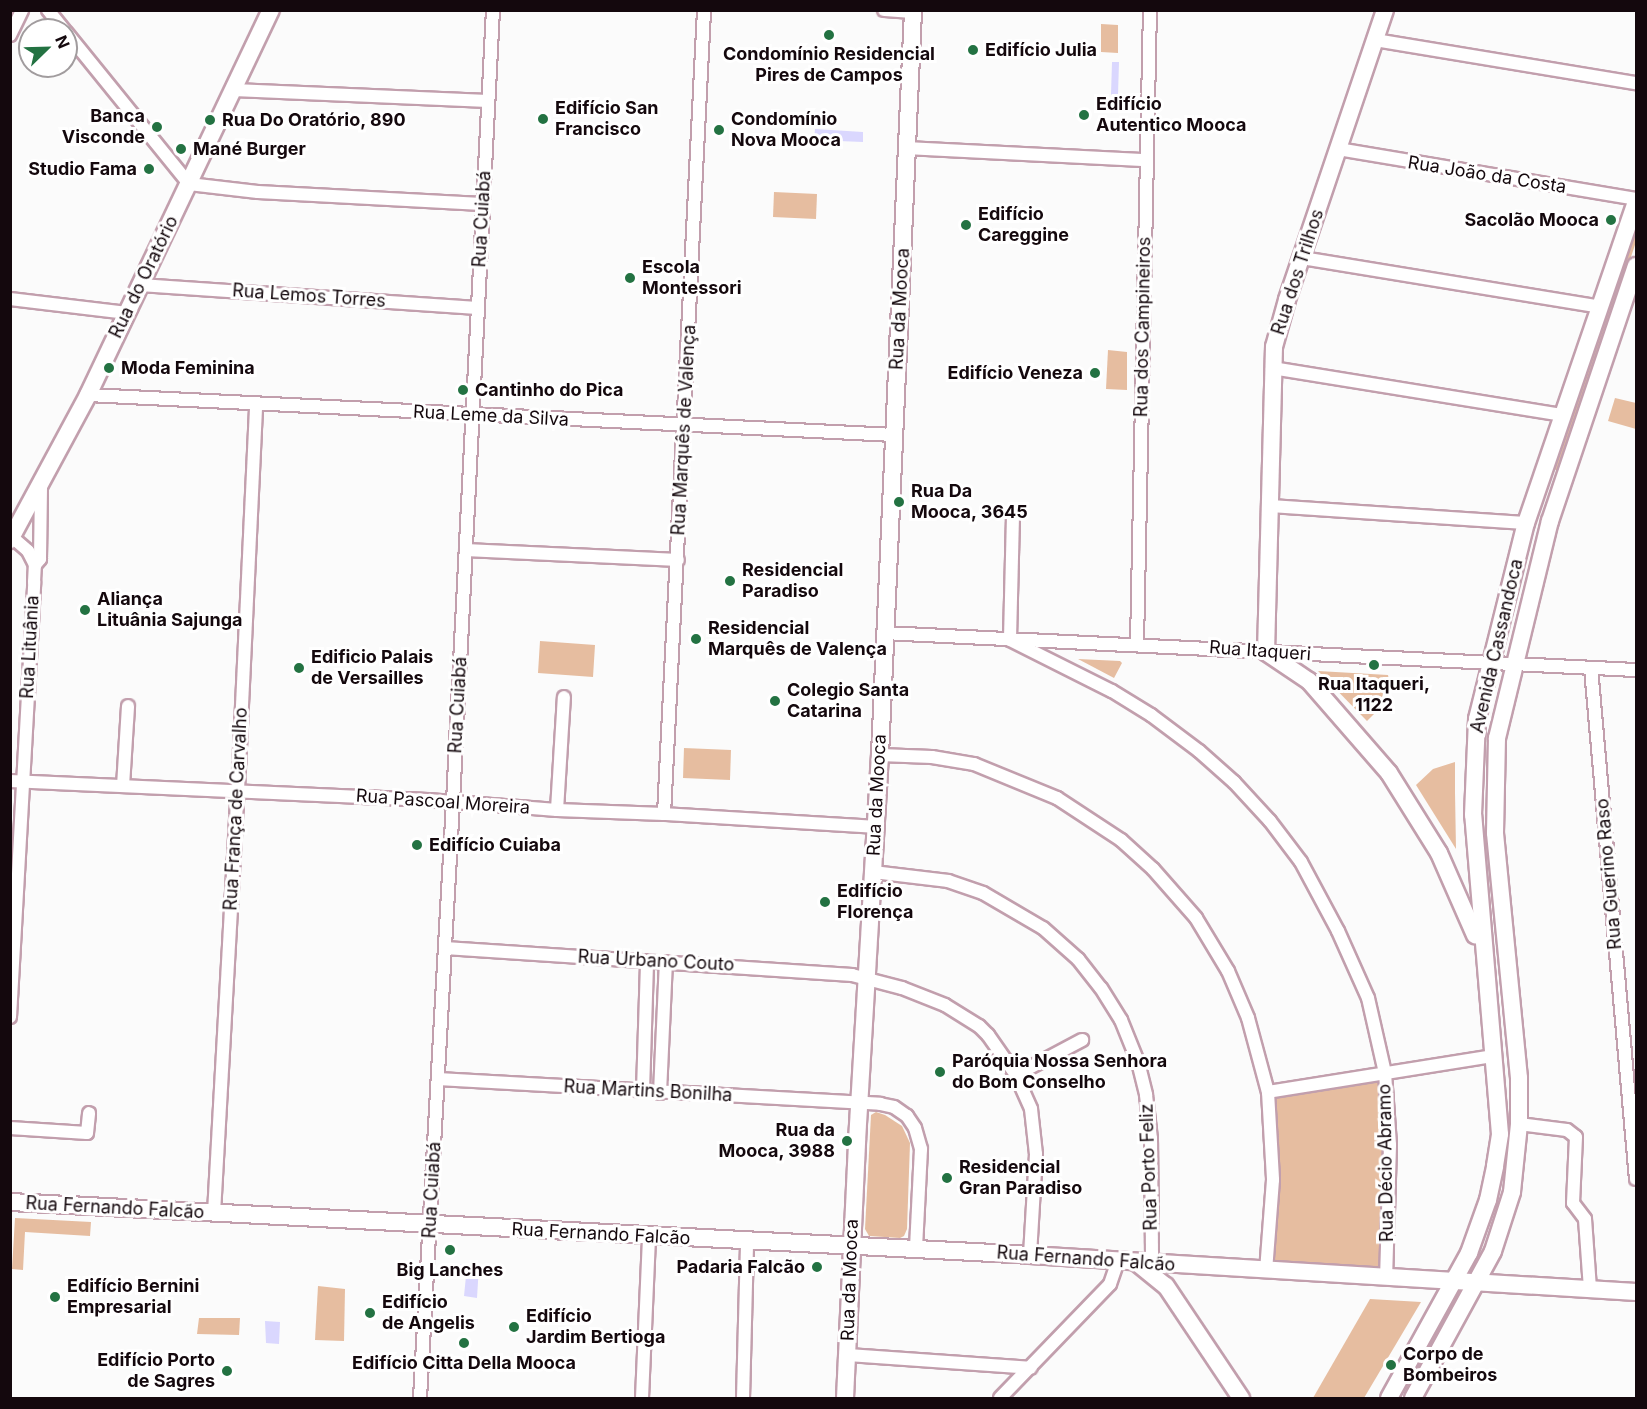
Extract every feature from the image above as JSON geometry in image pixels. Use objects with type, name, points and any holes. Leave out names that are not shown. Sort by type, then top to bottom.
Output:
[{"type":"street","points":[[10,35],[22,10]]},
{"type":"street","name":"Rua do Oratório","points":[[11,539],[88,394],[271,10]]},
{"type":"street","name":"Rua Cuiabá","points":[[420,1398],[493,10]]},
{"type":"street","name":"Rua Marquês de Valença","points":[[664,813],[704,10]]},
{"type":"street","points":[[884,10],[913,11]]},
{"type":"street","name":"Rua dos Campineiros","points":[[1137,644],[1150,10]]},
{"type":"street","name":"Rua dos Trilhos","points":[[1266,652],[1272,368],[1278,326],[1385,10]]},
{"type":"street","name":"Rua da Mooca","points":[[845,1398],[859,1103],[880,755],[913,11]]},
{"type":"street","points":[[1375,40],[1636,83]]},
{"type":"street","points":[[78,47],[189,184],[258,192],[482,204]]},
{"type":"street","points":[[234,90],[488,101]]},
{"type":"street","points":[[908,148],[1146,160]]},
{"type":"street","name":"Rua João da Costa","points":[[1338,149],[1636,200]]},
{"type":"street","name":"Avenida Cassandoca","points":[[1389,1398],[1456,1281],[1478,1229],[1496,1166],[1500,1134],[1475,860],[1473,771],[1476,719],[1526,523],[1636,200]]},
{"type":"street","points":[[1302,258],[1622,310]]},
{"type":"street","name":"Avenida Cassandoca","points":[[1417,1393],[1478,1282],[1504,1222],[1513,1183],[1519,1124],[1518,1078],[1495,833],[1497,738],[1550,521],[1636,266]]},
{"type":"street","name":"Rua Lemos Torres","points":[[140,285],[477,308]]},
{"type":"street","points":[[10,299],[127,314]]},
{"type":"street","points":[[1272,368],[1563,415]]},
{"type":"street","name":"Rua Leme da Silva","points":[[88,394],[894,435]]},
{"type":"street","name":"Rua França de Carvalho","points":[[214,1213],[238,790],[256,404]]},
{"type":"street","name":"Rua Lituânia","points":[[10,1017],[17,781],[35,565],[39,559],[41,482]]},
{"type":"street","points":[[1269,506],[1526,523]]},
{"type":"street","points":[[1010,640],[1013,516]]},
{"type":"street","points":[[21,520],[35,530],[40,543]]},
{"type":"street","points":[[11,539],[28,551],[35,565]]},
{"type":"street","points":[[466,550],[678,560]]},
{"type":"street","name":"Rua Itaqueri","points":[[884,633],[1636,670]]},
{"type":"street","name":"Rua Décio Abramo","points":[[1010,640],[1112,691],[1151,715],[1199,751],[1234,782],[1270,822],[1310,876],[1342,939],[1368,998],[1385,1073],[1390,1145],[1386,1276]]},
{"type":"street","points":[[1266,652],[1309,681],[1389,773],[1443,861],[1483,956]]},
{"type":"street","name":"Rua Guerino Raso","points":[[1591,668],[1632,1084],[1636,1179]]},
{"type":"street","points":[[557,810],[564,697]]},
{"type":"street","points":[[123,786],[128,706]]},
{"type":"street","points":[[880,755],[955,760],[1002,774],[1057,798],[1121,840],[1153,869],[1187,906],[1213,944],[1248,1018],[1268,1092],[1273,1180],[1266,1270]]},
{"type":"street","name":"Rua Pascoal Moreira","points":[[17,781],[238,790],[876,827]]},
{"type":"street","name":"Rua Porto Feliz","points":[[873,872],[926,876],[983,893],[1043,928],[1078,959],[1101,988],[1121,1020],[1138,1062],[1146,1095],[1151,1139],[1144,1262]]},
{"type":"street","name":"Rua Urbano Couto","points":[[445,948],[764,967],[867,978],[926,996],[979,1026],[1005,1057],[1027,1097],[1035,1125],[1030,1255]]},
{"type":"street","points":[[643,1091],[647,961]]},
{"type":"street","points":[[660,1093],[666,962]]},
{"type":"street","points":[[645,1023],[662,1023]]},
{"type":"street","points":[[1016,1075],[1082,1040]]},
{"type":"street","points":[[1268,1092],[1494,1056]]},
{"type":"street","name":"Rua Martins Bonilha","points":[[438,1080],[859,1103],[894,1107],[907,1116],[918,1137],[921,1149],[916,1249]]},
{"type":"street","points":[[10,1128],[87,1132],[89,1113]]},
{"type":"street","points":[[1519,1124],[1567,1130],[1576,1137],[1573,1203],[1585,1219],[1590,1289]]},
{"type":"street","name":"Rua Fernando Falcão","points":[[10,1202],[1030,1255],[1636,1292]]},
{"type":"street","points":[[642,1398],[650,1236]]},
{"type":"street","points":[[742,1398],[747,1242]]},
{"type":"street","points":[[1000,1398],[1110,1284],[1118,1261]]},
{"type":"street","points":[[1144,1262],[1160,1279],[1241,1398]]},
{"type":"street","name":"Rua Fernando Falcão","points":[[1177,1305],[1172,1290],[1175,1275],[1191,1266]]},
{"type":"street","points":[[1417,1351],[1436,1359]]},
{"type":"street","points":[[847,1355],[1031,1368]]},
{"type":"street","points":[[1401,1377],[1417,1393]]},
{"type":"shaded area","points":[[1101,24],[1118,25],[1118,53],[1101,52]]},
{"type":"shaded area","points":[[774,192],[817,194],[816,219],[773,217]]},
{"type":"shaded area","points":[[1636,225],[1636,242],[1559,471],[1553,469]]},
{"type":"shaded area","points":[[1108,350],[1127,352],[1127,390],[1106,389]]},
{"type":"shaded area","points":[[1615,398],[1636,403],[1636,429],[1608,421]]},
{"type":"shaded area","points":[[540,641],[595,645],[593,677],[538,673]]},
{"type":"shaded area","points":[[1078,659],[1120,661],[1122,663],[1114,678]]},
{"type":"shaded area","points":[[1318,671],[1388,675],[1389,680],[1376,712],[1367,721]]},
{"type":"shaded area","points":[[684,748],[731,750],[730,780],[683,778]]},
{"type":"shaded area","points":[[1455,762],[1456,849],[1416,785],[1433,769]]},
{"type":"shaded area","points":[[1385,1077],[1386,1276],[1266,1270],[1268,1092]]},
{"type":"shaded area","points":[[876,1112],[902,1126],[910,1143],[907,1229],[904,1236],[900,1238],[869,1236],[865,1229],[871,1115]]},
{"type":"shaded area","points":[[15,1218],[91,1222],[90,1236],[25,1232],[23,1270],[12,1269]]},
{"type":"shaded area","points":[[318,1286],[345,1289],[344,1341],[315,1340]]},
{"type":"shaded area","points":[[1370,1299],[1421,1302],[1364,1398],[1313,1398]]},
{"type":"shaded area","points":[[199,1318],[240,1318],[239,1335],[197,1334]]},
{"type":"water","points":[[1112,62],[1119,62],[1118,95],[1111,95]]},
{"type":"water","points":[[815,129],[863,132],[863,142],[814,140]]},
{"type":"water","points":[[452,1264],[479,1266],[477,1298],[464,1296],[466,1276],[452,1275]]},
{"type":"water","points":[[265,1321],[280,1322],[279,1344],[266,1343]]},
{"type":"place","name":"Condomínio Residencial Pires de Campos","points":[[829,35]]},
{"type":"place","name":"Edifício Julia","points":[[973,50]]},
{"type":"place","name":"Edifício Autentico Mooca","points":[[1084,115]]},
{"type":"place","name":"Edifício San Francisco","points":[[543,119]]},
{"type":"place","name":"Rua Do Oratório, 890","points":[[210,120]]},
{"type":"place","name":"Banca Visconde","points":[[157,127]]},
{"type":"place","name":"Condomínio Nova Mooca","points":[[719,130]]},
{"type":"place","name":"Mané Burger","points":[[181,149]]},
{"type":"place","name":"Studio Fama","points":[[149,169]]},
{"type":"place","name":"Sacolão Mooca","points":[[1611,220]]},
{"type":"place","name":"Edifício Careggine","points":[[966,225]]},
{"type":"place","name":"Escola Montessori","points":[[630,278]]},
{"type":"place","name":"Moda Feminina","points":[[109,368]]},
{"type":"place","name":"Edifício Veneza","points":[[1095,373]]},
{"type":"place","name":"Cantinho do Pica","points":[[463,390]]},
{"type":"place","name":"Rua Da Mooca, 3645","points":[[899,502]]},
{"type":"place","name":"Residencial Paradiso","points":[[730,581]]},
{"type":"place","name":"Aliança Lituânia Sajunga","points":[[85,610]]},
{"type":"place","name":"Residencial Marquês de Valença","points":[[696,639]]},
{"type":"place","name":"Rua Itaqueri, 1122","points":[[1374,665]]},
{"type":"place","name":"Edificio Palais de Versailles","points":[[299,668]]},
{"type":"place","name":"Colegio Santa Catarina","points":[[775,701]]},
{"type":"place","name":"Edifício Cuiaba","points":[[417,845]]},
{"type":"place","name":"Edifício Florença","points":[[825,902]]},
{"type":"place","name":"Paróquia Nossa Senhora do Bom Conselho","points":[[940,1072]]},
{"type":"place","name":"Rua da Mooca, 3988","points":[[847,1141]]},
{"type":"place","name":"Residencial Gran Paradiso","points":[[947,1178]]},
{"type":"place","name":"Big Lanches","points":[[450,1250]]},
{"type":"place","name":"Padaria Falcão","points":[[817,1267]]},
{"type":"place","name":"Edifício Bernini Empresarial","points":[[55,1297]]},
{"type":"place","name":"Edifício de Angelis","points":[[370,1313]]},
{"type":"place","name":"Edifício Jardim Bertioga","points":[[514,1327]]},
{"type":"place","name":"Edifício Citta Della Mooca","points":[[464,1343]]},
{"type":"place","name":"Corpo de Bombeiros","points":[[1391,1365]]},
{"type":"place","name":"Edifício Porto de Sagres","points":[[227,1371]]}]
